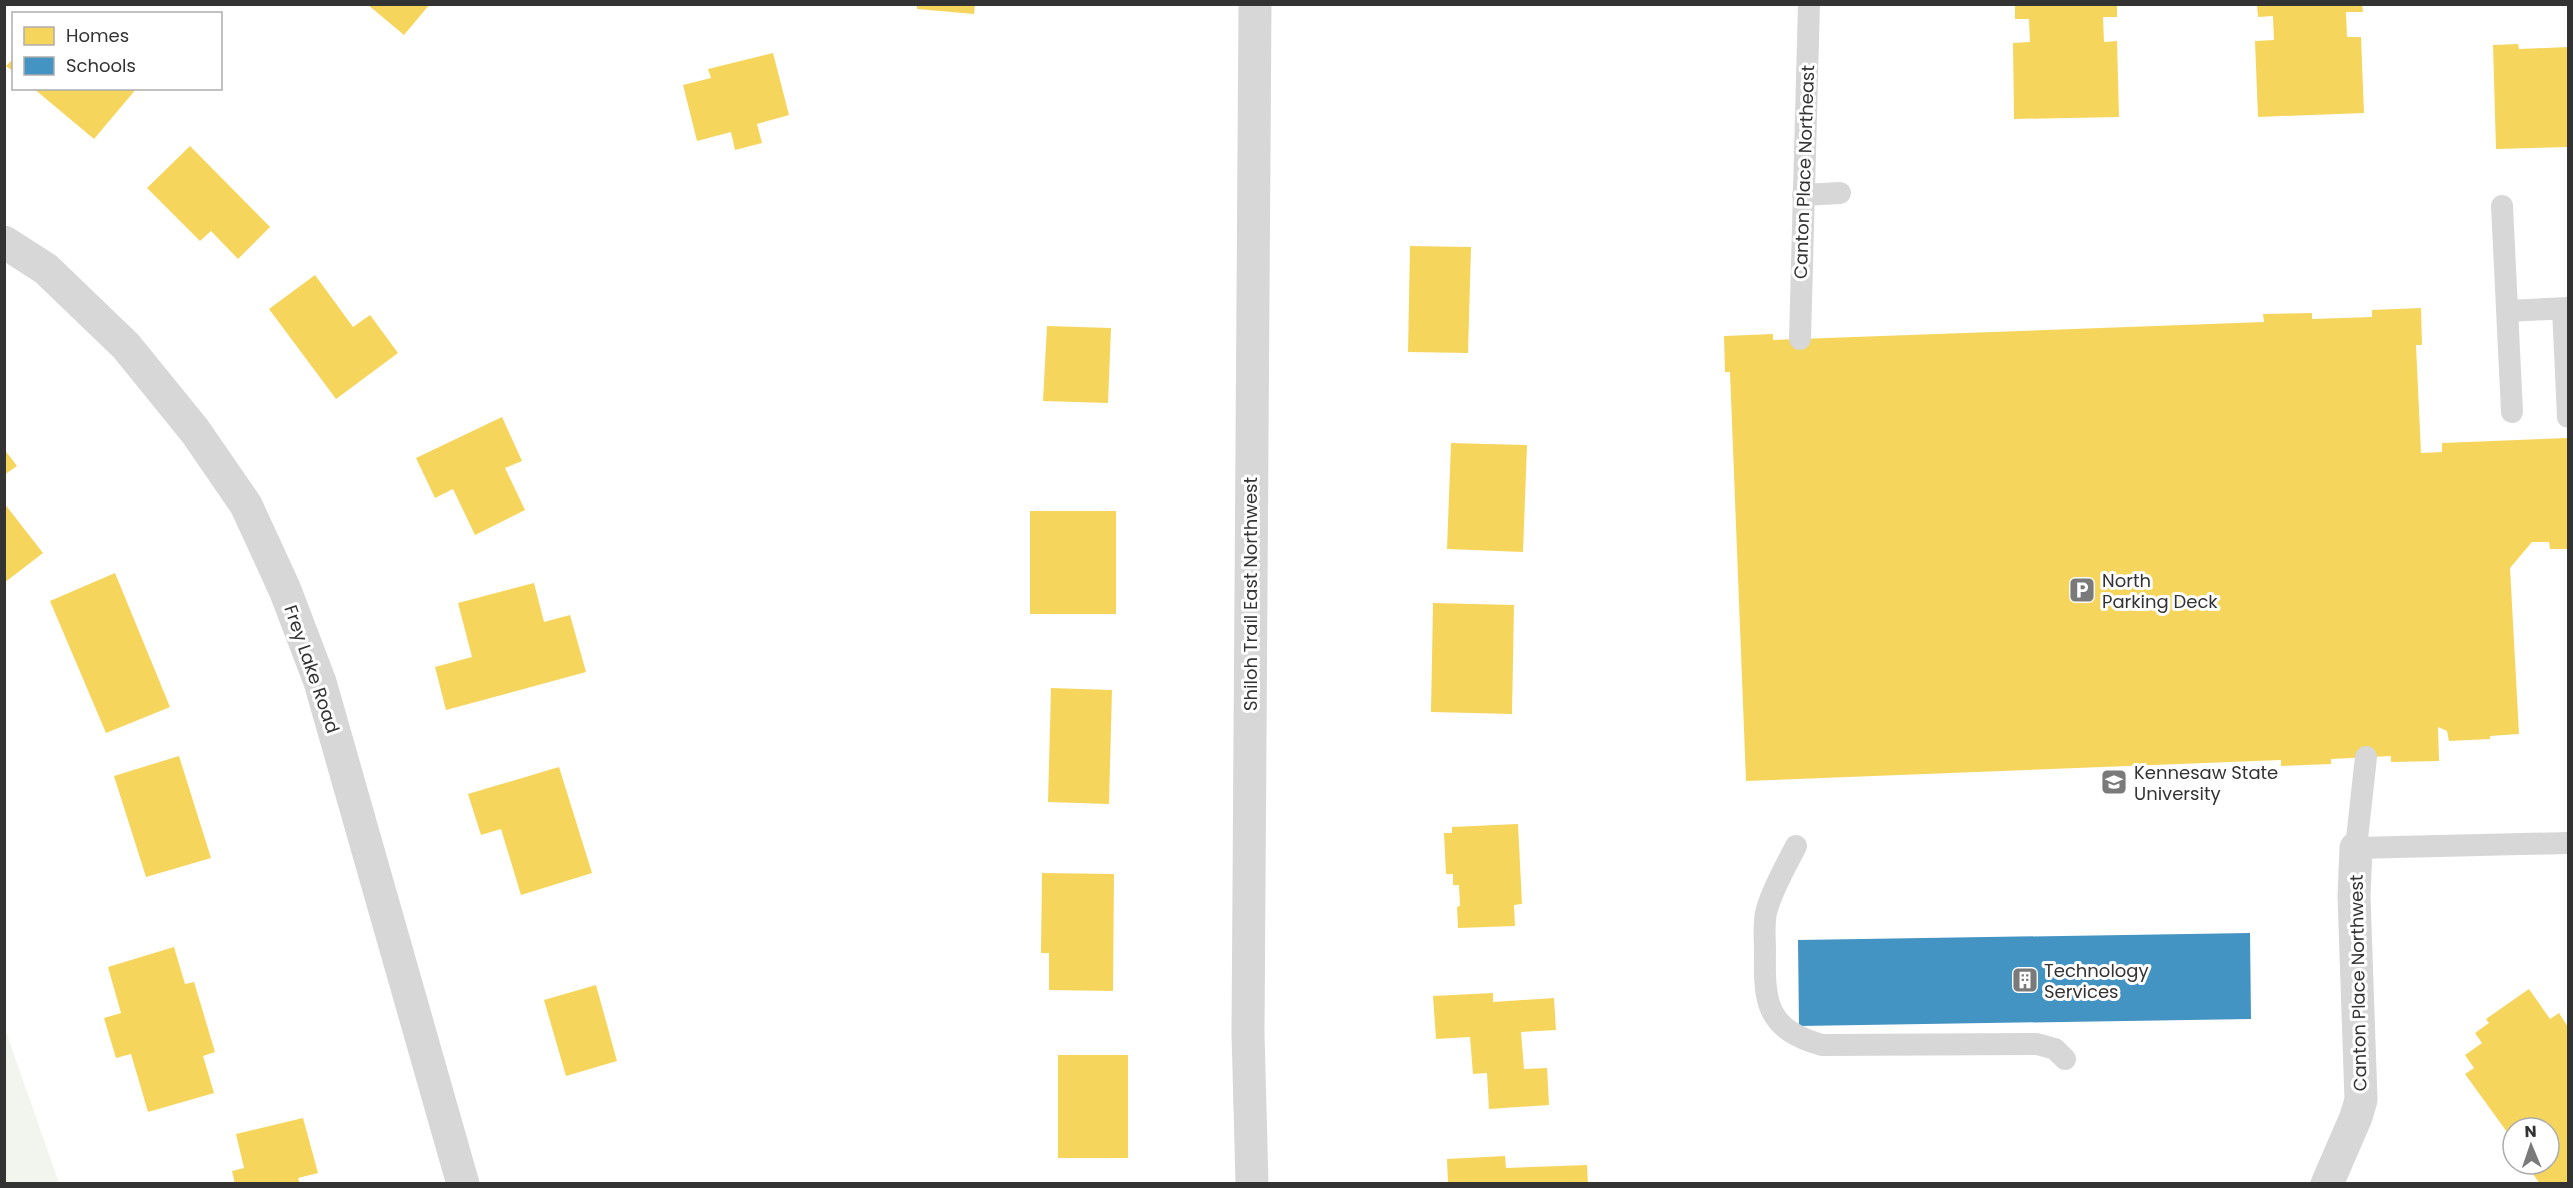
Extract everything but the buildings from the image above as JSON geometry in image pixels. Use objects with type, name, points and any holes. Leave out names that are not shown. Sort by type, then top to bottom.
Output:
[{"type":"street","name":"Shiloh Trail East Northwest","points":[[1252,1184],[1248,1033],[1255,4]]},
{"type":"street","name":"Frey Lake Road","points":[[4,242],[46,269],[126,346],[195,431],[246,505],[285,590],[320,682],[464,1184]]},
{"type":"street","name":"Canton Place Northwest","points":[[2326,1184],[2356,1117],[2361,1100],[2354,896],[2356,848]]},
{"type":"lane","name":"Canton Place Northeast","points":[[1800,339],[1809,4]]},
{"type":"lane","points":[[1803,195],[1840,193]]},
{"type":"lane","points":[[2502,206],[2512,411]]},
{"type":"lane","points":[[2507,311],[2566,308],[2568,417]]},
{"type":"lane","points":[[2366,757],[2356,848],[2568,843]]},
{"type":"lane","points":[[1796,846],[1766,910],[1764,990],[1771,1011],[1784,1028],[1801,1040],[1822,1046],[2037,1044],[2055,1049],[2065,1059]]},
{"type":"shaded area","points":[[5,1029],[59,1183],[5,1183]]},
{"type":"place","name":"North Parking Deck","points":[[2082,590]]},
{"type":"place","name":"Kennesaw State University","points":[[2114,782]]},
{"type":"place","name":"Technology Services","points":[[2025,980]]}]
